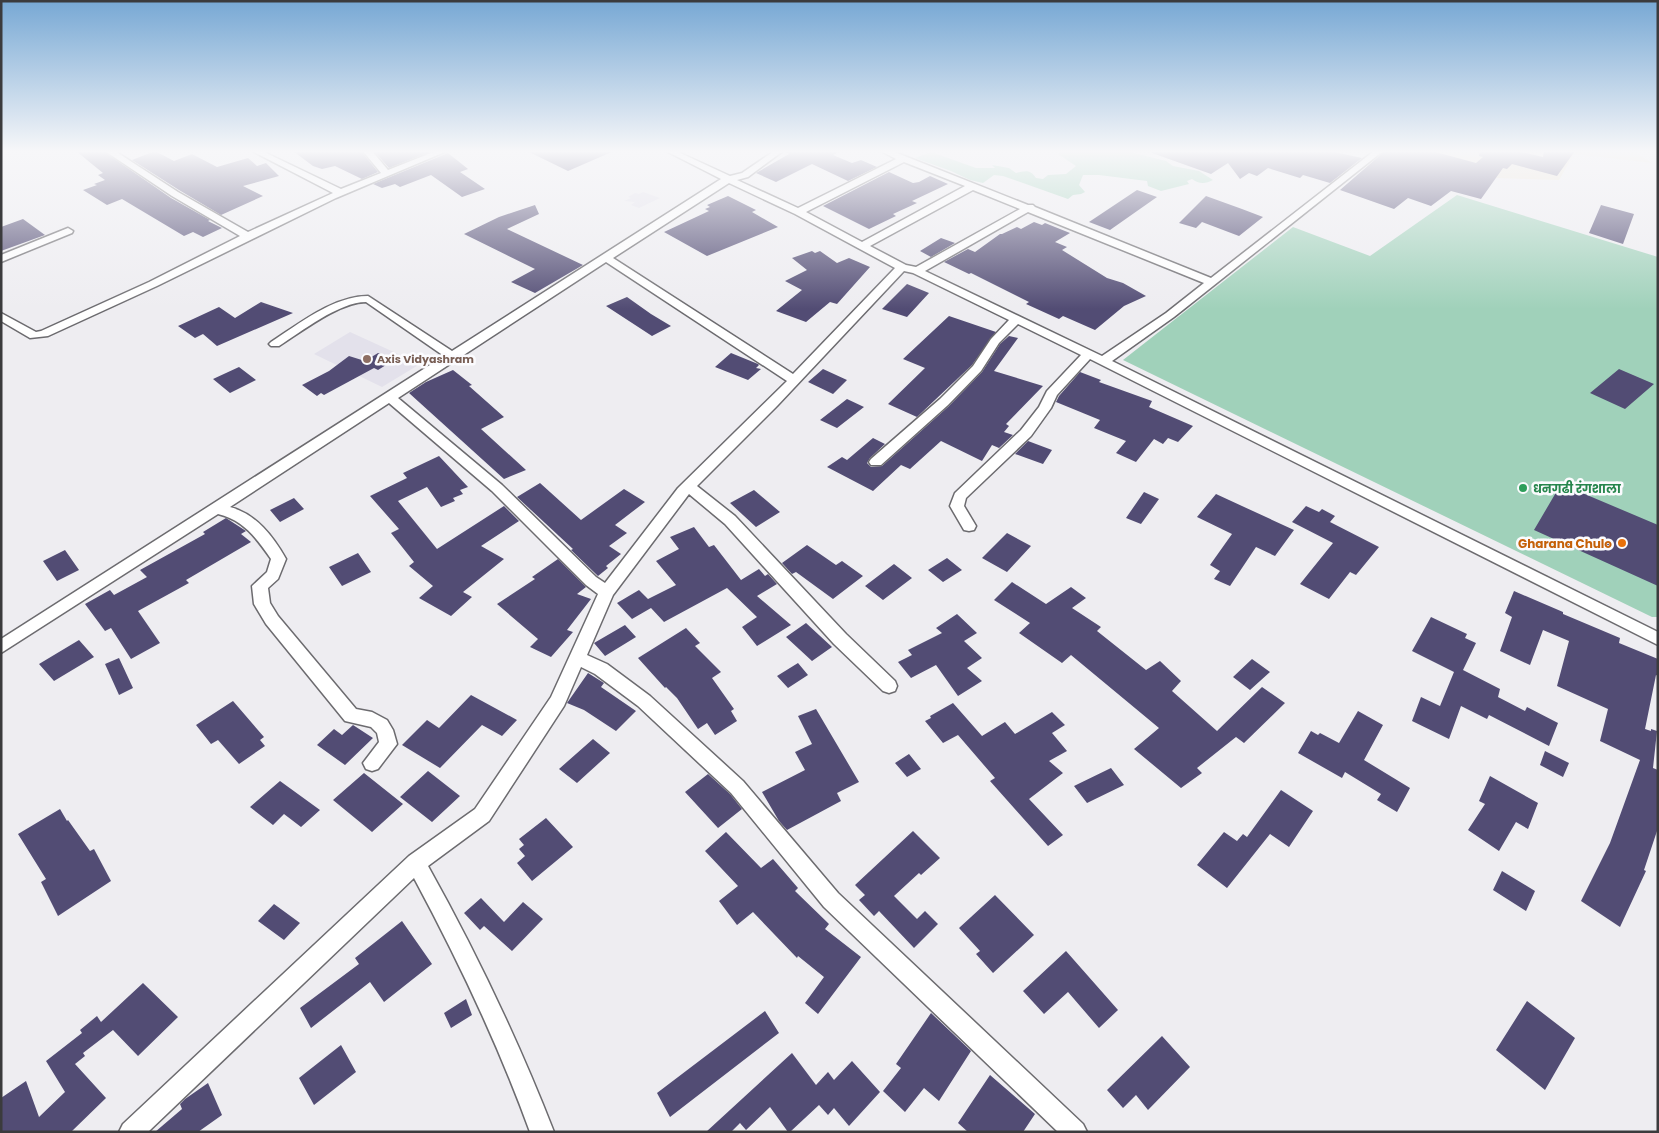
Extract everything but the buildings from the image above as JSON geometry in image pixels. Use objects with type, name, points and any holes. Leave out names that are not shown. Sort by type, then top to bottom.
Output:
[{"type":"street","points":[[192,204],[248,236]]},
{"type":"street","points":[[1,316],[34,336],[44,334],[153,284],[317,204]]},
{"type":"street","points":[[1,647],[691,204]]},
{"type":"street","points":[[780,204],[909,269],[1103,361],[1658,639]]},
{"type":"street","points":[[798,212],[814,204]]},
{"type":"street","points":[[864,245],[940,204]]},
{"type":"street","points":[[1022,204],[1212,282]]},
{"type":"street","points":[[1103,361],[1170,315],[1312,204]]},
{"type":"street","points":[[131,1132],[416,863],[482,815],[558,700],[607,592],[688,486],[909,269],[1030,207]]},
{"type":"street","points":[[1,259],[68,231]]},
{"type":"street","points":[[607,258],[794,380]]},
{"type":"street","points":[[275,344],[304,325],[352,300],[363,297],[453,357]]},
{"type":"street","points":[[876,462],[977,368],[995,341],[1016,320]]},
{"type":"street","points":[[969,526],[957,506],[960,496],[1026,433],[1045,408],[1051,394],[1088,354]]},
{"type":"street","points":[[389,397],[497,488],[591,581],[607,592]]},
{"type":"street","points":[[688,486],[730,520],[840,639],[889,686]]},
{"type":"street","points":[[218,509],[236,512],[259,530],[279,559],[273,575],[260,586],[262,604],[272,620],[351,716],[372,718],[386,732],[388,744],[372,763]]},
{"type":"street","points":[[577,658],[601,669],[644,701],[737,787],[831,900],[1075,1132]]},
{"type":"street","points":[[416,863],[454,930],[528,1094],[542,1132]]},
{"type":"shaded area","points":[[633,204],[648,204],[639,208],[631,205]]},
{"type":"shaded area","name":"Axis Vidyashram","points":[[350,332],[420,364],[382,387],[314,354]]},
{"type":"green space","name":"धनगढी रंगशाला","points":[[1444,204],[1486,204],[1658,257],[1658,617],[1652,617],[1123,360],[1293,227],[1370,256]]},
{"type":"place","name":"Axis Vidyashram","points":[[367,359]]},
{"type":"place","name":"धनगढी रंगशाला","points":[[1523,488]]},
{"type":"place","name":"Gharana Chulo","points":[[1622,543]]}]
